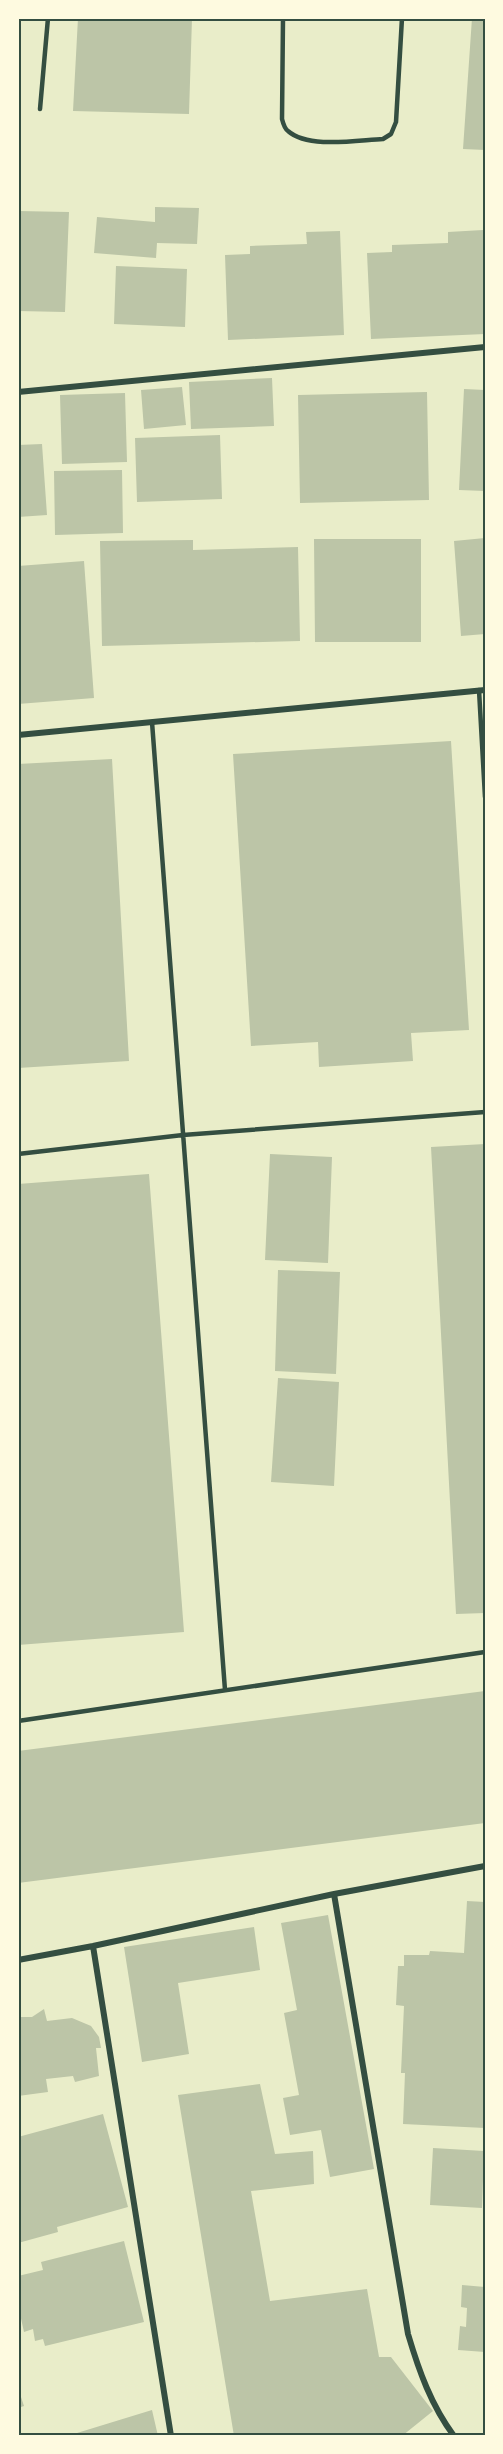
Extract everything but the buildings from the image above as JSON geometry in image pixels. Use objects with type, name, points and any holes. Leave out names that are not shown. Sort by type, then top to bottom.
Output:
[{"type":"street","points":[[18,392],[485,347]]},
{"type":"street","points":[[18,735],[482,690]]},
{"type":"street","points":[[18,1959],[93,1946],[334,1894],[485,1866]]},
{"type":"street","points":[[334,1894],[408,2334],[421,2378],[441,2419],[454,2436]]},
{"type":"street","points":[[93,1946],[171,2436]]},
{"type":"lane","points":[[40,109],[48,18]]},
{"type":"lane","points":[[283,18],[282,119],[287,131],[319,142],[383,139],[391,134],[396,122],[402,18]]},
{"type":"lane","points":[[482,690],[485,797]]},
{"type":"lane","points":[[152,722],[225,1690]]},
{"type":"lane","points":[[18,1154],[183,1135],[485,1112]]},
{"type":"lane","points":[[18,1721],[485,1652]]}]
